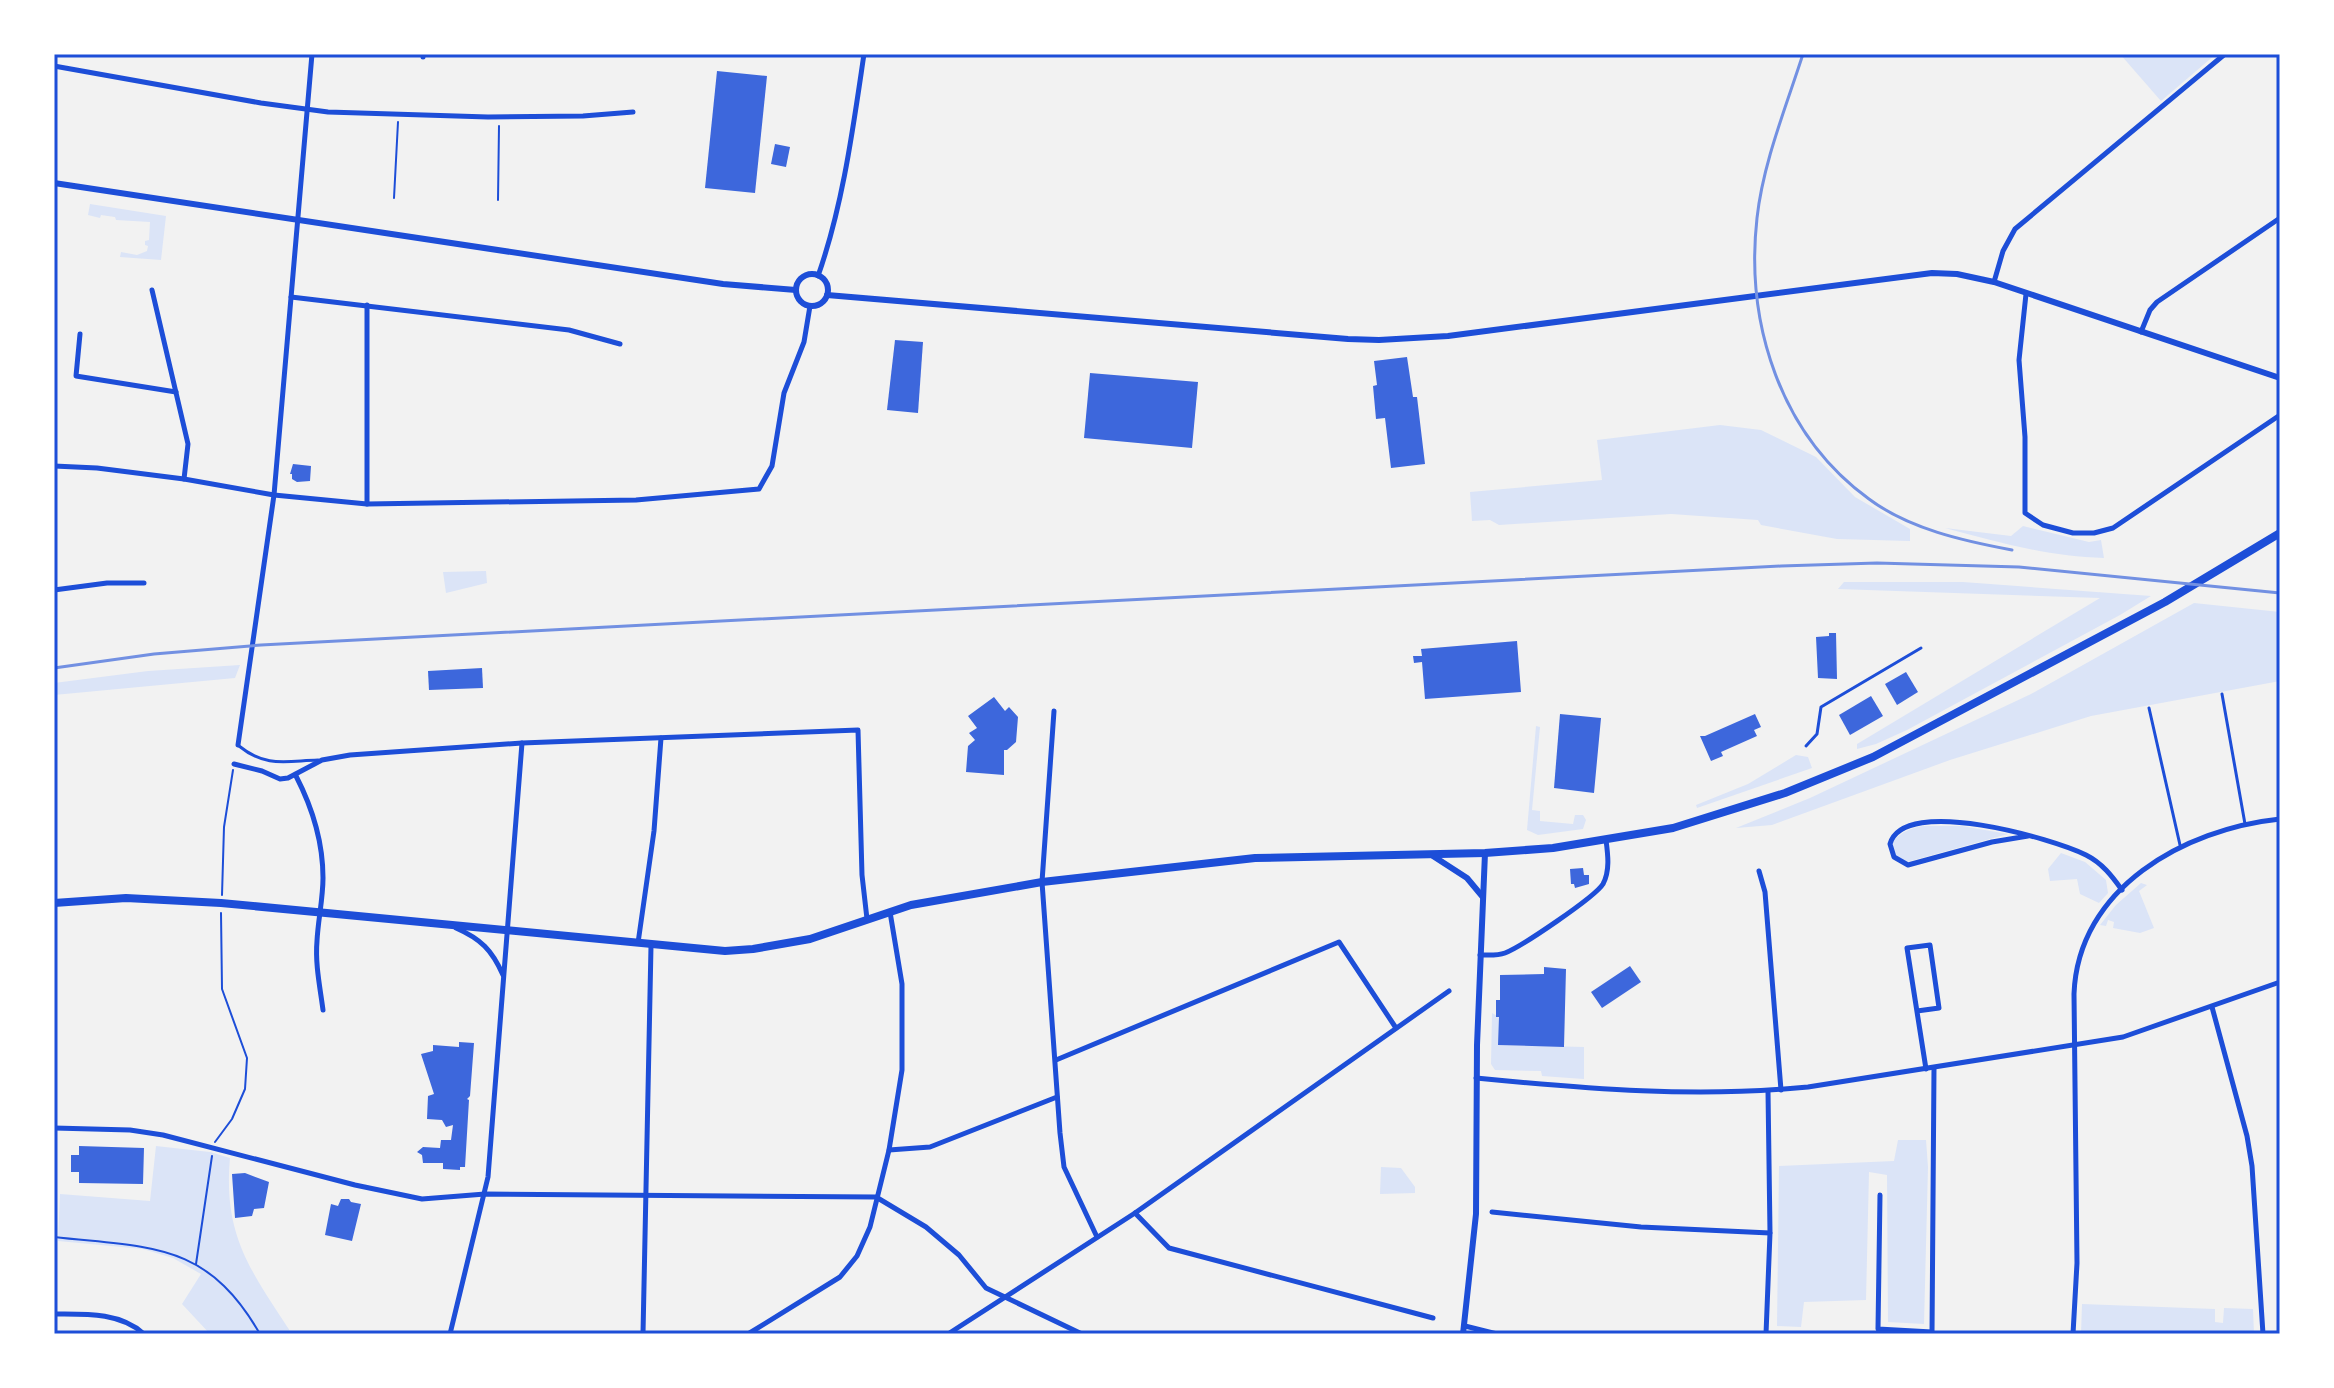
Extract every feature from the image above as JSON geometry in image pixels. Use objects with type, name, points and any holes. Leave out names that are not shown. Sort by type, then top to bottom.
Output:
[{"type":"main road","points":[[54,903],[126,898],[221,903],[709,951],[753,949],[810,939],[932,901],[1042,882],[1255,858],[1485,853],[1606,840],[1673,828],[1712,817],[1829,776],[1913,737],[2165,602],[2280,533]]},
{"type":"street","points":[[238,745],[274,495],[312,54]]},
{"type":"street","points":[[818,276],[836,214],[864,54]]},
{"type":"street","points":[[1994,282],[2003,251],[2015,229],[2225,54]]},
{"type":"street","points":[[54,66],[328,112],[499,117],[633,112]]},
{"type":"street","points":[[54,183],[723,284],[796,290]]},
{"type":"street","points":[[2141,332],[2150,310],[2157,302],[2280,218]]},
{"type":"street","points":[[827,295],[1379,340],[1448,336],[1932,273],[1957,274],[1994,282],[2280,378]]},
{"type":"street","points":[[818,276],[825,281],[827,295],[820,304],[810,306],[800,301],[796,290],[803,277],[818,276]]},
{"type":"street","points":[[152,290],[188,444],[184,479]]},
{"type":"street","points":[[2026,294],[2019,360],[2025,437],[2024,509],[2033,521],[2073,533],[2094,533],[2113,528],[2280,415]]},
{"type":"street","points":[[291,297],[569,330],[620,344]]},
{"type":"street","points":[[367,305],[367,504]]},
{"type":"street","points":[[54,466],[97,468],[274,495],[367,504],[636,500],[759,489],[772,466],[784,393],[804,342],[810,306]]},
{"type":"street","points":[[80,334],[76,376],[176,392]]},
{"type":"street","points":[[54,590],[107,583],[144,583]]},
{"type":"street","points":[[1054,711],[1042,882],[1057,1097],[1064,1167],[1097,1237]]},
{"type":"street","points":[[234,764],[280,779],[296,776],[322,760],[350,755],[522,743],[858,730],[862,875],[867,920]]},
{"type":"street","points":[[638,945],[654,831],[661,738]]},
{"type":"street","points":[[450,1334],[485,1194],[522,743]]},
{"type":"street","points":[[296,776],[307,797],[320,848],[323,877],[317,967],[323,1010]]},
{"type":"street","points":[[2073,1334],[2077,1263],[2074,978],[2080,949],[2095,921],[2122,890],[2150,865],[2180,845],[2245,824],[2280,819]]},
{"type":"street","points":[[2028,836],[1992,842],[1908,865],[1894,857],[1890,844],[1898,830],[1908,825],[1931,822],[1992,826],[2028,836],[2089,857],[2106,870],[2122,890]]},
{"type":"street","points":[[1480,955],[1509,951],[1601,888],[1608,860],[1606,840]]},
{"type":"street","points":[[1485,853],[1476,1078],[1476,1214],[1464,1330],[1497,1334]]},
{"type":"street","points":[[1431,854],[1467,878],[1482,896]]},
{"type":"street","points":[[1759,871],[1765,892],[1781,1090]]},
{"type":"street","points":[[748,1334],[840,1277],[857,1256],[870,1227],[889,1150],[902,1070],[902,984],[890,912]]},
{"type":"street","points":[[450,926],[477,938],[489,948],[504,976]]},
{"type":"street","points":[[1056,1060],[1339,942],[1396,1028]]},
{"type":"street","points":[[1917,1011],[1939,1008],[1930,945],[1907,948],[1926,1069]]},
{"type":"street","points":[[643,1334],[651,946]]},
{"type":"street","points":[[1476,1078],[1628,1091],[1781,1090],[2123,1037],[2280,982]]},
{"type":"street","points":[[948,1334],[1135,1213],[1449,991]]},
{"type":"street","points":[[2212,1007],[2247,1136],[2252,1166],[2263,1334]]},
{"type":"street","points":[[1880,1195],[1878,1329],[1932,1333],[1934,1068]]},
{"type":"street","points":[[1766,1334],[1770,1233],[1768,1091]]},
{"type":"street","points":[[889,1150],[930,1147],[1057,1097]]},
{"type":"street","points":[[54,1128],[130,1130],[213,1146],[330,1179],[422,1199],[485,1194],[876,1197],[926,1227],[959,1255],[986,1288],[1082,1334]]},
{"type":"street","points":[[1492,1212],[1641,1227],[1770,1233]]},
{"type":"street","points":[[1135,1213],[1169,1248],[1433,1318]]},
{"type":"street","points":[[54,1314],[94,1314],[135,1326],[144,1334]]},
{"type":"lane","points":[[1806,746],[1817,734],[1821,707],[1921,648]]},
{"type":"lane","points":[[2222,694],[2245,824]]},
{"type":"lane","points":[[2149,708],[2180,845]]},
{"type":"lane","points":[[238,745],[271,763],[322,760]]},
{"type":"path","points":[[394,198],[398,113]]},
{"type":"path","points":[[498,200],[499,117]]},
{"type":"path","points":[[196,1264],[213,1146],[232,1119],[245,1089],[247,1058],[222,989],[224,827],[234,764]]},
{"type":"path","points":[[54,1237],[144,1246],[196,1264],[229,1290],[260,1334]]},
{"type":"shaded area","points":[[2120,54],[2216,54],[2161,101]]},
{"type":"shaded area","points":[[90,204],[166,216],[161,260],[120,257],[121,252],[137,255],[147,251],[145,241],[149,240],[150,222],[88,215]]},
{"type":"shaded area","points":[[1720,425],[1761,430],[1816,457],[1855,497],[1910,529],[1910,541],[1837,539],[1761,525],[1758,520],[1671,514],[1499,525],[1490,520],[1472,521],[1470,492],[1602,480],[1597,440]]},
{"type":"shaded area","points":[[2023,526],[2089,542],[2101,540],[2104,558],[2043,552],[1945,528],[2011,536]]},
{"type":"shaded area","points":[[486,571],[487,583],[446,593],[443,572]]},
{"type":"shaded area","points":[[1844,582],[1963,582],[2151,596],[1907,730],[1857,749],[1857,744],[2100,598],[1838,589]]},
{"type":"shaded area","points":[[2194,603],[2280,612],[2280,681],[2091,716],[1950,760],[1772,825],[1736,828],[1810,798],[2031,694]]},
{"type":"shaded area","points":[[240,665],[235,678],[54,695],[54,683],[148,671]]},
{"type":"shaded area","points":[[1536,726],[1540,727],[1532,810],[1540,811],[1540,821],[1573,824],[1575,815],[1583,815],[1586,820],[1583,829],[1538,835],[1527,830]]},
{"type":"shaded area","points":[[1796,755],[1808,757],[1812,768],[1697,808],[1696,805],[1748,784]]},
{"type":"shaded area","points":[[1923,826],[1962,826],[2008,834],[1907,862],[1898,857],[1893,851],[1895,840],[1907,831]]},
{"type":"shaded area","points":[[2061,853],[2085,862],[2106,880],[2108,893],[2099,903],[2080,894],[2077,879],[2050,881],[2048,869]]},
{"type":"shaded area","points":[[2141,883],[2147,885],[2139,891],[2154,928],[2140,933],[2113,928],[2114,922],[2108,920],[2106,926],[2100,925],[2116,905]]},
{"type":"shaded area","points":[[1492,1013],[1499,1017],[1499,1045],[1584,1047],[1584,1079],[1542,1076],[1541,1071],[1495,1070],[1491,1064]]},
{"type":"shaded area","points":[[1898,1140],[1926,1140],[1924,1324],[1888,1322],[1887,1175],[1869,1172],[1866,1300],[1804,1302],[1801,1327],[1777,1326],[1779,1166],[1894,1161]]},
{"type":"shaded area","points":[[156,1146],[210,1152],[230,1158],[231,1210],[243,1252],[292,1334],[210,1334],[182,1304],[201,1274],[173,1258],[143,1249],[58,1241],[60,1194],[150,1201]]},
{"type":"shaded area","points":[[1381,1167],[1401,1168],[1415,1187],[1415,1193],[1380,1194]]},
{"type":"shaded area","points":[[2082,1304],[2215,1309],[2215,1322],[2223,1323],[2224,1308],[2253,1309],[2254,1334],[2081,1334]]},
{"type":"building","points":[[717,71],[767,76],[755,193],[705,188]]},
{"type":"building","points":[[775,144],[790,147],[786,167],[771,164]]},
{"type":"building","points":[[895,340],[923,342],[918,413],[887,410]]},
{"type":"building","points":[[1407,357],[1413,397],[1417,397],[1425,464],[1391,468],[1385,418],[1376,419],[1374,361]]},
{"type":"building","points":[[1090,373],[1198,382],[1192,448],[1084,438]]},
{"type":"building","points":[[293,464],[311,466],[310,481],[297,482],[292,479]]},
{"type":"building","points":[[1829,633],[1836,633],[1837,679],[1818,678],[1816,637],[1829,636]]},
{"type":"building","points":[[1517,641],[1521,692],[1425,699],[1422,662],[1414,663],[1413,656],[1422,656],[1421,649]]},
{"type":"building","points":[[482,668],[483,688],[429,690],[428,671]]},
{"type":"building","points":[[1906,672],[1918,692],[1897,705],[1885,684]]},
{"type":"building","points":[[1871,696],[1883,716],[1850,735],[1839,715]]},
{"type":"building","points":[[994,697],[1005,711],[1009,707],[1018,717],[1016,742],[1004,750],[1004,775],[966,772],[968,746],[975,740],[969,733],[977,728],[968,716]]},
{"type":"building","points":[[1560,714],[1601,718],[1594,793],[1554,788]]},
{"type":"building","points":[[1755,714],[1761,727],[1754,730],[1757,736],[1721,752],[1723,756],[1711,761],[1700,736]]},
{"type":"building","points":[[1583,868],[1584,875],[1589,875],[1589,884],[1575,888],[1571,884],[1570,869]]},
{"type":"building","points":[[1630,966],[1641,982],[1602,1008],[1591,992]]},
{"type":"building","points":[[1544,967],[1566,969],[1564,1047],[1498,1045],[1496,1000],[1500,1000],[1500,975],[1544,974]]},
{"type":"building","points":[[459,1042],[474,1043],[470,1096],[467,1099],[465,1167],[460,1167],[460,1170],[443,1169],[443,1163],[423,1163],[422,1155],[417,1152],[423,1147],[440,1148],[441,1140],[451,1140],[453,1125],[446,1127],[442,1120],[427,1119],[428,1096],[434,1094],[421,1054],[433,1051],[433,1045],[459,1047]]},
{"type":"building","points":[[79,1146],[144,1148],[143,1184],[79,1183],[79,1172],[71,1172],[71,1155],[79,1155]]},
{"type":"building","points":[[245,1173],[269,1182],[264,1208],[254,1209],[252,1216],[235,1218],[232,1174]]},
{"type":"building","points":[[341,1199],[361,1204],[352,1241],[325,1235],[331,1204],[338,1206]]},
{"type":"railway","points":[[1803,54],[1770,156],[1757,218],[1757,298],[1764,337],[1776,375],[1792,410],[1813,443],[1838,473],[1869,499],[1919,526],[2012,550]]},
{"type":"railway","points":[[54,668],[154,654],[261,645],[1781,566],[1877,563],[2019,567],[2280,593]]}]
